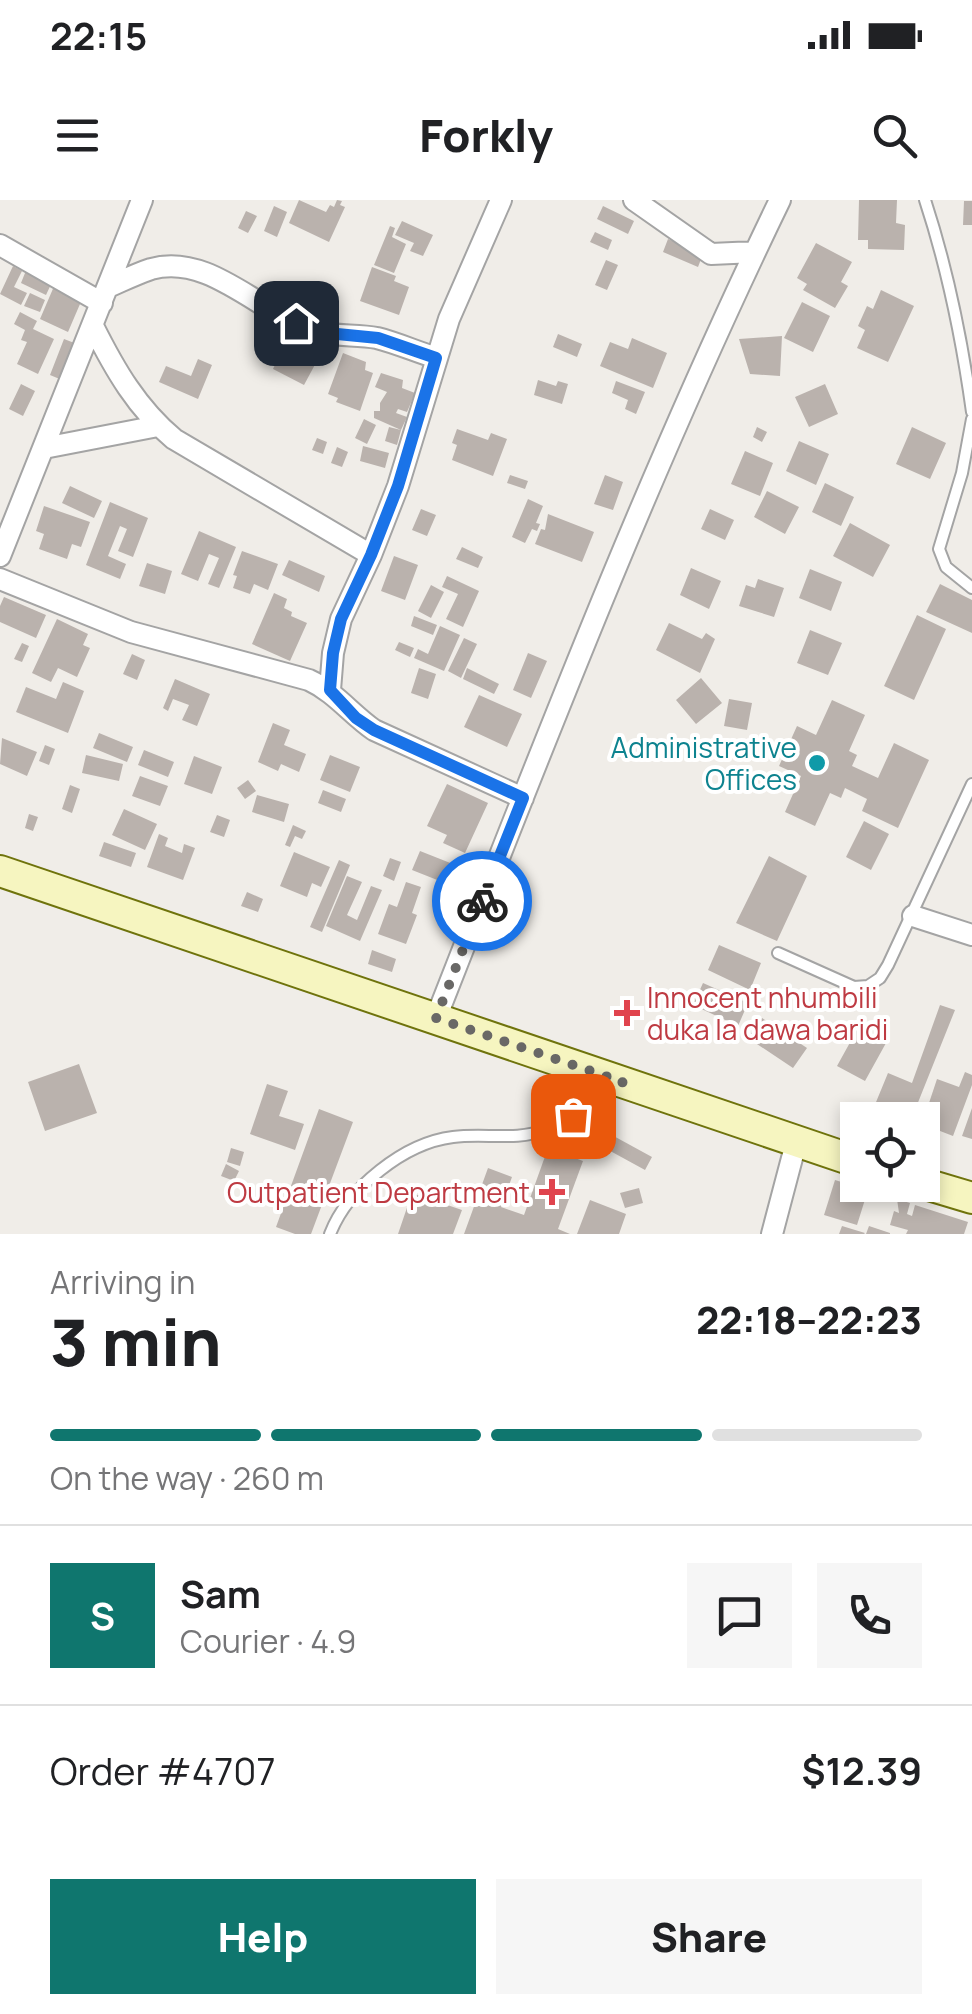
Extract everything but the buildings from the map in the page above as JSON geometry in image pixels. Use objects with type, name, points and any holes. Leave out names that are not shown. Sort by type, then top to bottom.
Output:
[{"type":"main road","points":[[0,871],[840,1156]]},
{"type":"main road","points":[[940,1188],[972,1198]]},
{"type":"street","points":[[0,556],[142,200]]},
{"type":"street","points":[[330,690],[341,619],[371,555],[408,456],[449,319],[502,200]]},
{"type":"street","points":[[634,200],[711,254],[755,252]]},
{"type":"street","points":[[436,1018],[612,574],[780,200]]},
{"type":"street","points":[[0,245],[105,295]]},
{"type":"street","points":[[105,295],[152,269],[170,266],[226,281],[317,332],[378,338],[436,358]]},
{"type":"street","points":[[93,326],[132,396],[174,440],[371,555]]},
{"type":"street","points":[[44,448],[158,426]]},
{"type":"street","points":[[0,579],[131,632],[309,680],[330,690],[356,718],[374,730],[523,798]]},
{"type":"street","points":[[913,916],[972,936]]},
{"type":"street","points":[[772,1234],[796,1143]]},
{"type":"lane","points":[[926,200],[944,257],[972,416],[962,473],[939,548],[946,567],[972,588]]},
{"type":"lane","points":[[778,954],[854,986],[868,986],[880,978],[913,916],[972,784]]},
{"type":"lane","points":[[330,1234],[335,1220],[356,1192],[412,1151],[434,1140],[456,1136],[508,1137],[544,1130],[623,1082]]},
{"type":"way so far","points":[[482,901],[436,1018],[623,1082],[573,1116]]},
{"type":"place","name":"Administrative Offices","points":[[817,763]]},
{"type":"place","name":"Innocent nhumbili duka la dawa baridi","points":[[627,1013]]},
{"type":"place","name":"Outpatient Department","points":[[552,1192]]},
{"type":"route","points":[[296,323],[317,332],[378,338],[436,358],[398,486],[341,619],[330,690],[356,718],[374,730],[523,798],[482,901]]}]
